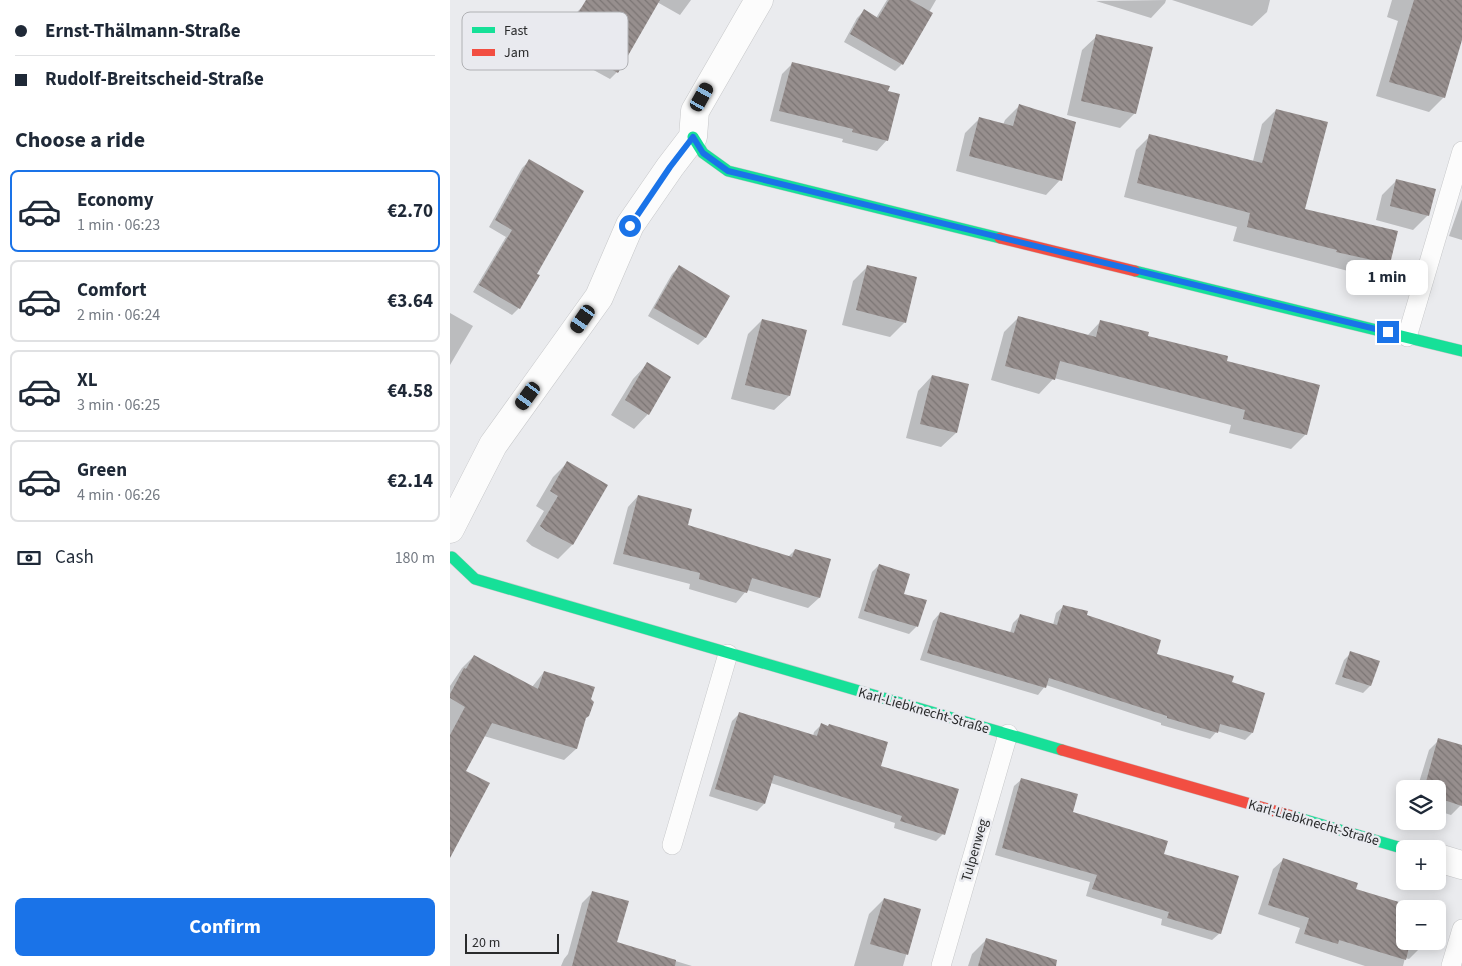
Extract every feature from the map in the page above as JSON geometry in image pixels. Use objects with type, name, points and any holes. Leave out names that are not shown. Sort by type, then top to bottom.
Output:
[{"type":"street","points":[[450,528],[493,445],[599,297],[630,226],[693,137],[695,110],[758,0]]},
{"type":"street","points":[[693,137],[703,153],[728,171],[1462,351]]},
{"type":"street","name":"Karl-Liebknecht-Straße","points":[[451,553],[475,579],[1396,846]]},
{"type":"street","points":[[1446,860],[1462,865]]},
{"type":"lane","points":[[1407,337],[1462,151]]},
{"type":"lane","points":[[672,845],[728,654]]},
{"type":"lane","name":"Tulpenweg","points":[[941,966],[1008,734]]},
{"type":"lane","points":[[1451,966],[1462,929]]},
{"type":"building","points":[[586,0],[660,0],[628,56],[628,12],[579,12]]},
{"type":"building","points":[[889,0],[910,0],[933,13],[903,65],[850,34],[864,9],[878,18]]},
{"type":"building","points":[[1414,0],[1462,0],[1462,40],[1445,98],[1389,82]]},
{"type":"building","points":[[1096,34],[1153,47],[1136,114],[1081,101]]},
{"type":"building","points":[[792,62],[890,86],[888,91],[900,94],[888,141],[852,132],[853,129],[779,111]]},
{"type":"building","points":[[1019,104],[1076,122],[1062,181],[969,156],[979,117],[1013,126]]},
{"type":"building","points":[[1276,109],[1328,122],[1305,209],[1398,231],[1390,264],[1336,252],[1337,250],[1247,227],[1250,213],[1137,183],[1149,134],[1262,163]]},
{"type":"building","points":[[529,159],[584,191],[537,274],[540,275],[520,309],[479,285],[512,230],[495,220]]},
{"type":"building","points":[[1396,179],[1436,189],[1429,216],[1390,206]]},
{"type":"building","points":[[679,265],[730,296],[706,338],[654,308]]},
{"type":"building","points":[[867,265],[917,277],[906,323],[856,310]]},
{"type":"building","points":[[1018,316],[1096,337],[1100,320],[1149,332],[1148,336],[1228,356],[1227,361],[1320,385],[1307,435],[1243,419],[1245,410],[1060,361],[1055,380],[1005,366]]},
{"type":"building","points":[[762,319],[807,330],[790,396],[745,385]]},
{"type":"building","points":[[647,362],[671,377],[649,415],[625,400]]},
{"type":"building","points":[[932,375],[969,384],[957,433],[920,424]]},
{"type":"building","points":[[567,461],[608,485],[573,545],[540,526],[558,496],[550,491]]},
{"type":"building","points":[[638,495],[692,509],[688,525],[792,557],[795,549],[831,559],[820,598],[752,578],[747,593],[699,579],[700,573],[623,554]]},
{"type":"building","points":[[879,564],[910,574],[904,594],[927,600],[918,627],[864,611]]},
{"type":"building","points":[[1063,605],[1088,611],[1087,615],[1161,640],[1157,654],[1234,676],[1232,682],[1265,693],[1253,733],[1220,724],[1218,733],[1167,718],[1167,716],[1049,678],[1046,688],[927,653],[940,612],[1014,633],[1020,614],[1057,625]]},
{"type":"building","points":[[1350,651],[1380,661],[1371,686],[1342,677]]},
{"type":"building","points":[[474,655],[538,689],[544,671],[595,687],[591,699],[594,702],[589,716],[586,718],[577,749],[492,723],[466,771],[490,783],[450,858],[450,735],[465,707],[450,698],[450,694],[464,668],[466,669]]},
{"type":"building","points":[[739,712],[817,736],[821,723],[888,742],[881,766],[959,789],[945,835],[900,821],[902,816],[774,775],[765,804],[715,789]]},
{"type":"building","points":[[1438,738],[1462,745],[1462,806],[1446,801],[1446,780],[1426,780]]},
{"type":"building","points":[[1021,778],[1078,794],[1073,812],[1168,841],[1164,854],[1239,876],[1221,934],[1167,918],[1169,912],[1092,889],[1097,875],[1002,848]]},
{"type":"building","points":[[1283,858],[1358,883],[1356,889],[1396,901],[1396,950],[1408,950],[1406,960],[1339,940],[1338,944],[1304,934],[1309,918],[1268,905]]},
{"type":"building","points":[[592,891],[629,901],[617,942],[676,960],[675,966],[572,966]]},
{"type":"building","points":[[884,898],[921,909],[908,955],[870,944]]},
{"type":"building","points":[[986,938],[1057,960],[1056,966],[978,966]]},
{"type":"traffic: fast","points":[[693,137],[703,153],[728,171],[1000,238]]},
{"type":"traffic: fast","points":[[1135,271],[1462,351]]},
{"type":"traffic: fast","points":[[452,557],[475,579],[1062,750]]},
{"type":"traffic: fast","points":[[1292,816],[1396,846]]},
{"type":"traffic: jam","points":[[1000,238],[1135,271]]},
{"type":"traffic: jam","points":[[1062,750],[1292,816]]},
{"type":"route","points":[[630,226],[693,137],[703,153],[728,171],[1388,332]]}]
